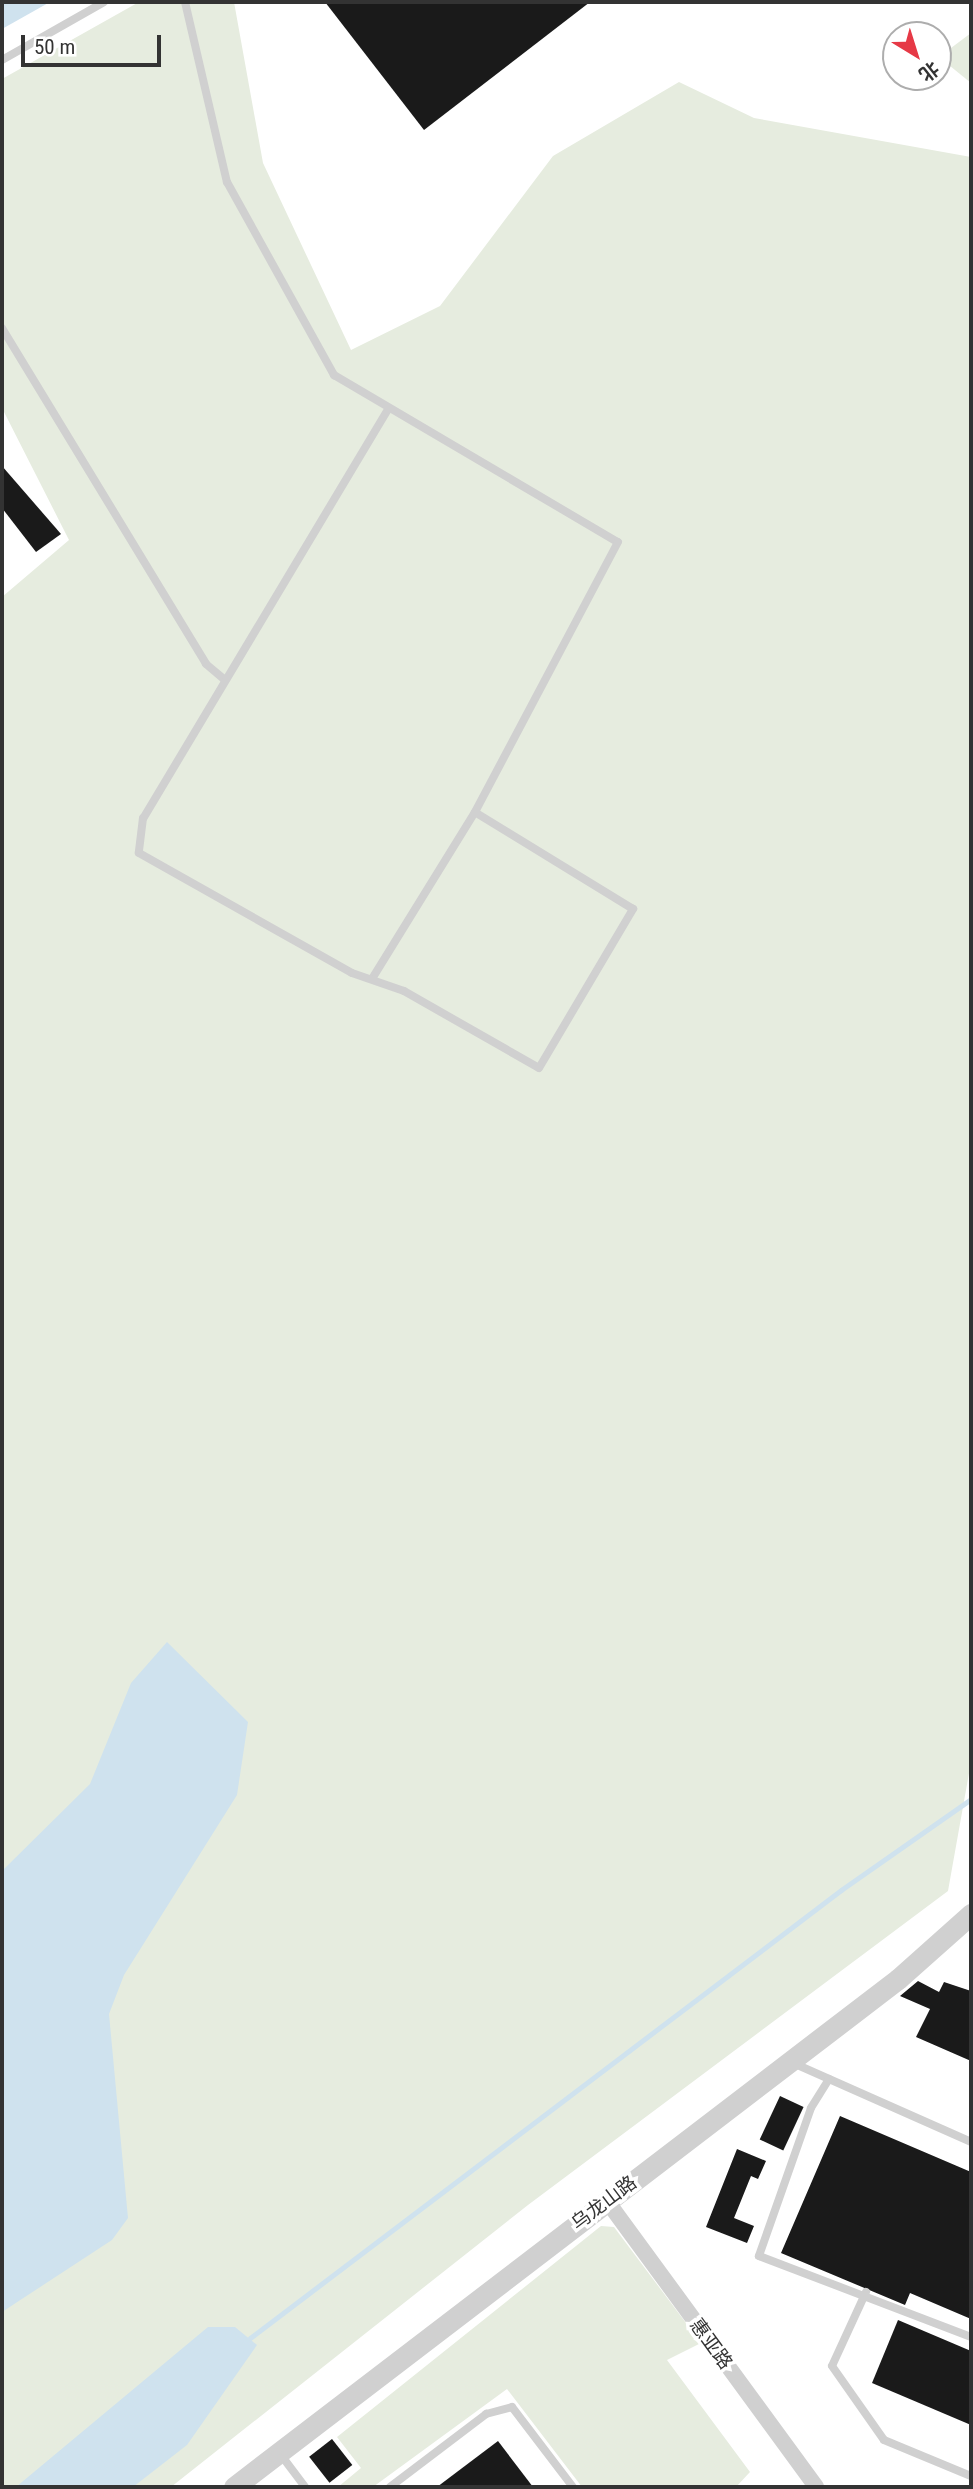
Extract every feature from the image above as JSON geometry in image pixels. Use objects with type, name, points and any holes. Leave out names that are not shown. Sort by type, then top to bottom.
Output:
[{"type":"street","name":"乌龙山路","points":[[233,2487],[790,2062],[971,1914]]},
{"type":"street","name":"惠亚路","points":[[607,2201],[810,2485]]},
{"type":"lane","points":[[2,60],[104,2]]},
{"type":"lane","points":[[186,2],[227,182],[334,375],[387,411],[618,542],[475,812],[373,977]]},
{"type":"lane","points":[[2,328],[206,664],[225,680]]},
{"type":"lane","points":[[387,411],[143,818],[139,853],[352,973],[373,977],[540,1068],[633,909],[475,812]]},
{"type":"lane","points":[[790,2062],[971,2142]]},
{"type":"lane","points":[[829,2079],[811,2108],[759,2256],[841,2288],[866,2292],[971,2337]]},
{"type":"lane","points":[[866,2292],[832,2366],[884,2440],[971,2476]]},
{"type":"lane","points":[[390,2487],[486,2414],[512,2407],[573,2487]]},
{"type":"lane","points":[[279,2452],[305,2487]]},
{"type":"shaded area","points":[[139,2],[234,2],[263,163],[351,350],[440,306],[553,156],[679,82],[754,118],[971,157],[971,1762],[948,1891],[528,2205],[171,2487],[2,2487],[2,597],[69,540],[2,408],[2,79]]},
{"type":"shaded area","points":[[971,33],[971,83],[952,68],[952,47]]},
{"type":"shaded area","points":[[601,2226],[614,2227],[701,2343],[667,2360],[750,2472],[736,2487],[582,2487],[507,2389],[373,2487],[338,2487],[361,2468],[337,2437]]},
{"type":"water","points":[[2,2],[50,2],[2,29]]},
{"type":"water","points":[[167,1642],[248,1722],[237,1795],[124,1975],[109,2014],[128,2218],[112,2240],[2,2312],[2,1871],[90,1784],[131,1683]]},
{"type":"water","points":[[208,2327],[235,2327],[257,2345],[187,2445],[133,2487],[16,2487]]},
{"type":"building","points":[[325,2],[590,2],[424,130]]},
{"type":"building","points":[[2,466],[61,534],[36,552],[2,508]]},
{"type":"building","points":[[918,1981],[939,1992],[944,1982],[971,1991],[971,2061],[916,2037],[930,2009],[900,1996]]},
{"type":"building","points":[[780,2096],[804,2107],[783,2150],[760,2140]]},
{"type":"building","points":[[840,2116],[971,2172],[971,2319],[910,2293],[905,2305],[781,2253]]},
{"type":"building","points":[[737,2149],[766,2161],[758,2179],[751,2176],[734,2218],[754,2226],[747,2243],[706,2227]]},
{"type":"building","points":[[898,2320],[971,2351],[971,2425],[872,2383]]},
{"type":"building","points":[[332,2439],[352,2465],[329,2483],[309,2457]]},
{"type":"building","points":[[498,2441],[533,2487],[437,2487]]},
{"type":"waterway","points":[[250,2338],[841,1890],[971,1799]]}]
